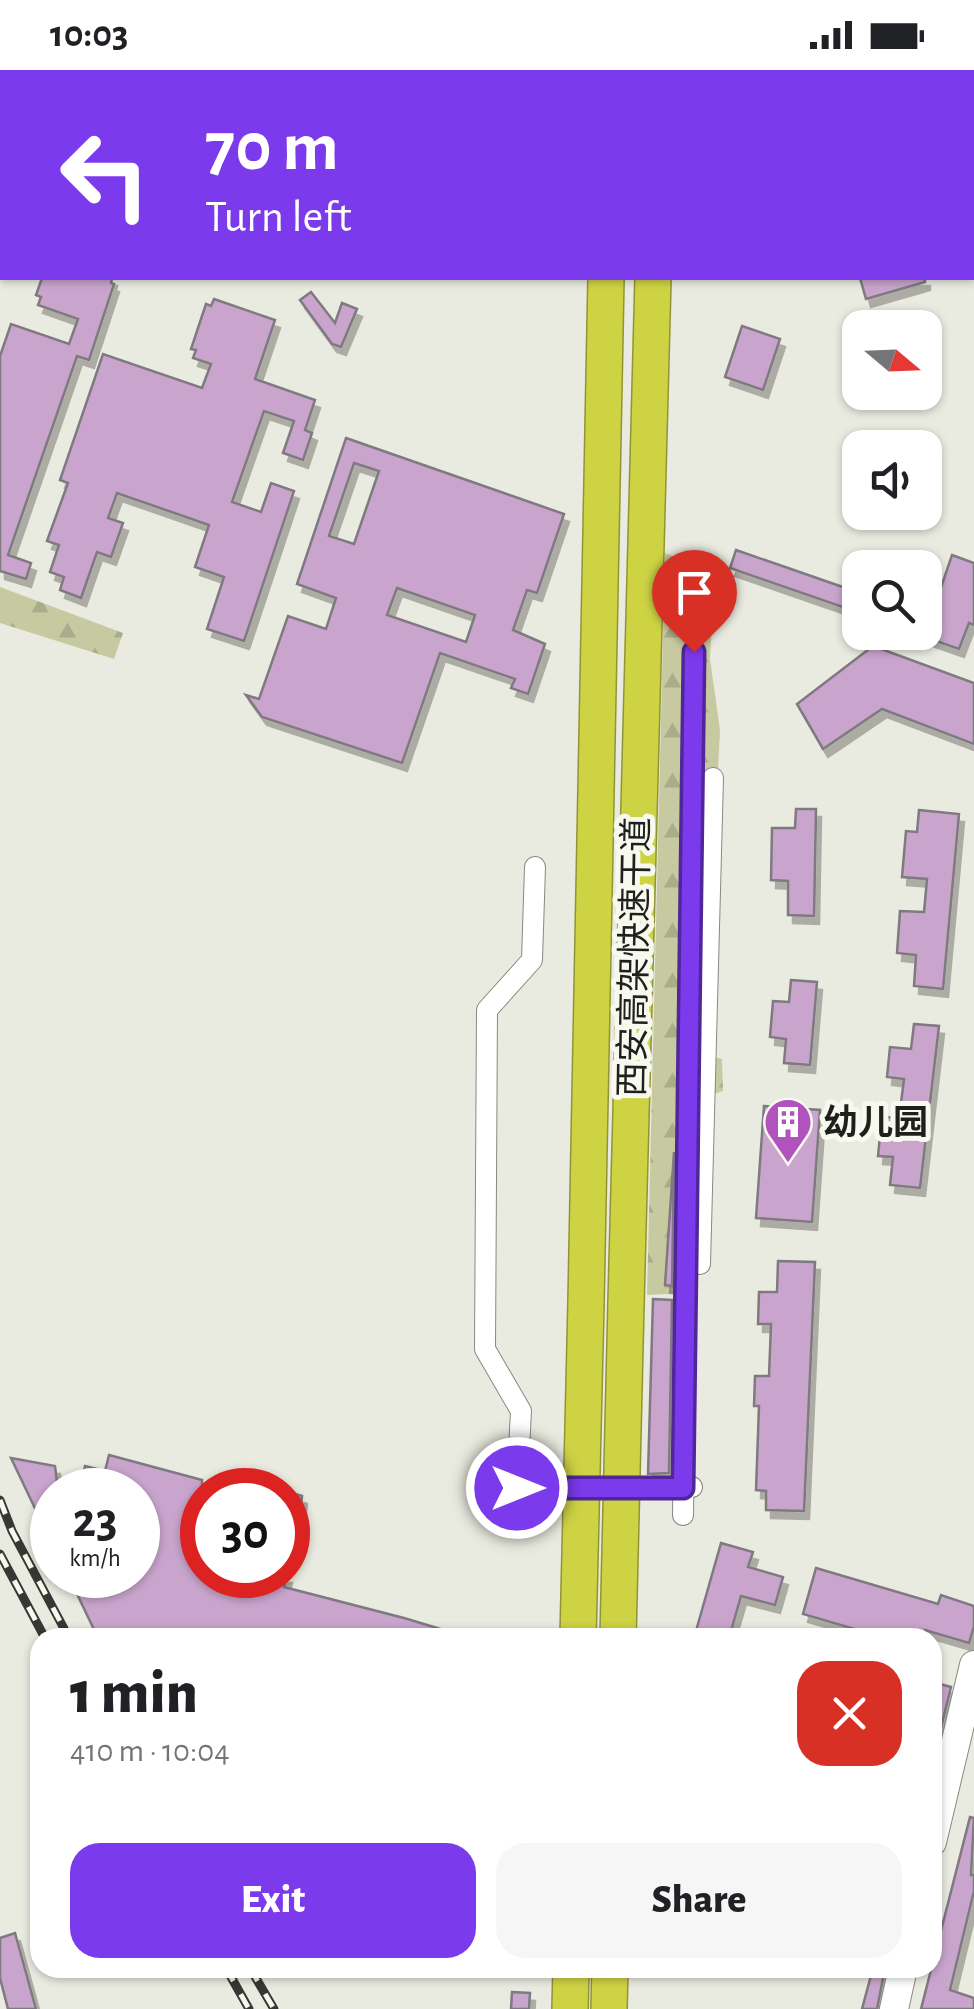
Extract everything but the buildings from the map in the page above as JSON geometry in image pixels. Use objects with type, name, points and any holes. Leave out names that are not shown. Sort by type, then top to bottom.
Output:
[{"type":"highway","name":"西安高架快速干道","points":[[578,1628],[606,280]]},
{"type":"highway","name":"西安高架快速干道","points":[[618,1628],[652,280]]},
{"type":"highway","points":[[570,2009],[571,1978]]},
{"type":"highway","points":[[609,2009],[610,1978]]},
{"type":"street","points":[[688,1515],[694,652]]},
{"type":"street","points":[[688,1488],[713,778]]},
{"type":"street","points":[[535,867],[532,960],[487,1010],[486,1349],[521,1411],[517,1488],[688,1488]]},
{"type":"street","points":[[942,1800],[974,1664]]},
{"type":"street","points":[[894,2009],[901,1978]]},
{"type":"green space","points":[[665,553],[715,573],[710,659],[720,730],[704,1055],[722,1059],[723,1091],[685,1104],[688,1293],[647,1295]]},
{"type":"green space","points":[[0,587],[123,633],[114,659],[0,623]]},
{"type":"railway","points":[[0,1500],[12,1531],[64,1628]]},
{"type":"railway","points":[[0,1554],[40,1628]]},
{"type":"railway","points":[[232,1978],[249,2009]]},
{"type":"railway","points":[[256,1978],[274,2009]]},
{"type":"place","name":"幼儿园","points":[[788,1164]]},
{"type":"route","points":[[517,1488],[683,1488],[694,652]]}]
